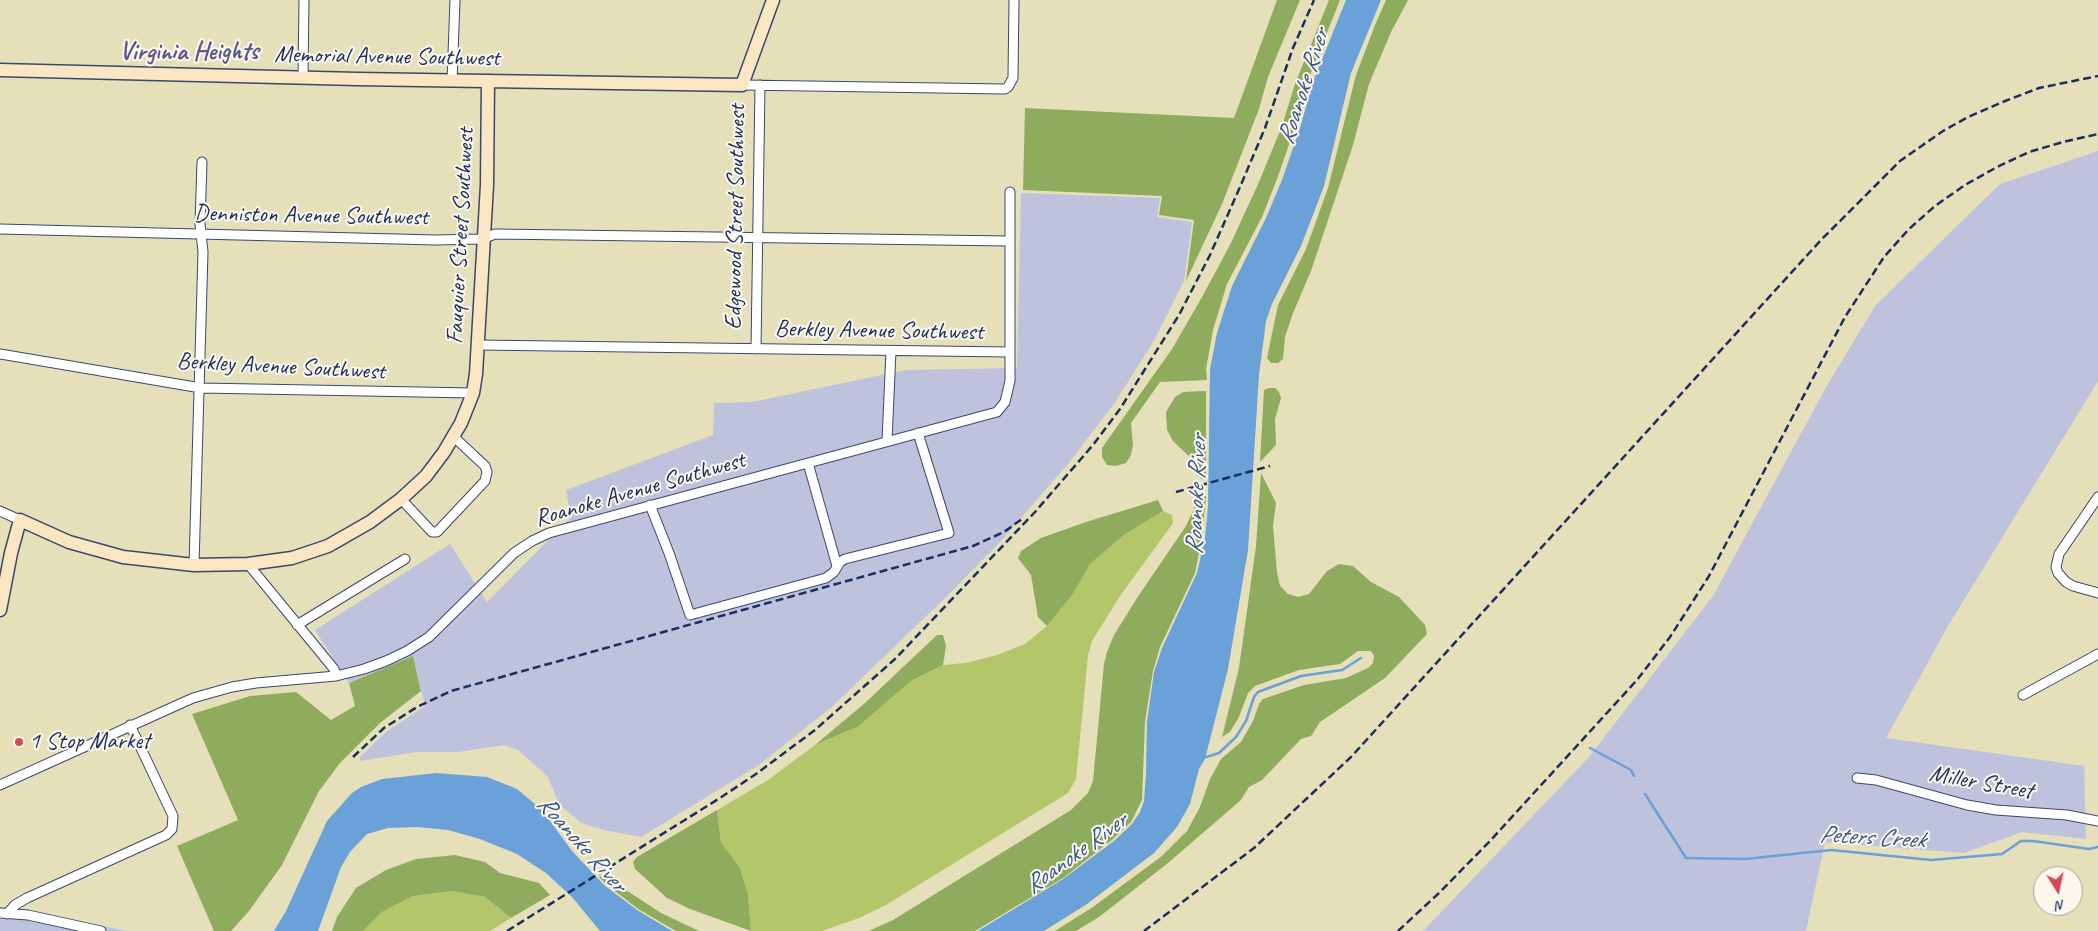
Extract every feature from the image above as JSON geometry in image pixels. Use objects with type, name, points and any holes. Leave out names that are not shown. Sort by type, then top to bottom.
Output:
[{"type":"street","points":[[303,77],[304,0]]},
{"type":"street","points":[[452,81],[455,0]]},
{"type":"street","name":"Edgewood Street Southwest","points":[[742,85],[773,0]]},
{"type":"street","points":[[742,85],[996,89],[1008,87],[1013,78],[1014,0]]},
{"type":"street","name":"Memorial Avenue Southwest","points":[[0,70],[452,81],[742,85]]},
{"type":"street","name":"Fauquier Street Southwest","points":[[20,520],[90,549],[138,560],[194,565],[248,564],[292,558],[328,546],[370,522],[401,499],[426,476],[454,437],[473,394],[478,345],[487,185],[488,81]]},
{"type":"street","name":"Edgewood Street Southwest","points":[[756,349],[760,85]]},
{"type":"street","points":[[194,565],[203,252],[201,234],[202,162]]},
{"type":"street","name":"Roanoke Avenue Southwest","points":[[0,786],[130,725],[193,698],[232,686],[336,676],[386,661],[419,645],[444,623],[514,553],[549,533],[992,414],[1001,408],[1008,395],[1010,352],[1010,192]]},
{"type":"street","name":"Denniston Avenue Southwest","points":[[0,229],[436,240],[484,238],[494,234],[1010,241]]},
{"type":"street","name":"Berkley Avenue Southwest","points":[[478,345],[1010,352]]},
{"type":"street","points":[[887,441],[891,351]]},
{"type":"street","name":"Berkley Avenue Southwest","points":[[0,354],[198,387],[473,394]]},
{"type":"street","points":[[650,505],[662,532],[690,615],[826,578],[845,559],[949,533],[918,433]]},
{"type":"street","points":[[401,499],[432,532],[437,532],[485,481],[487,472],[485,466],[454,437]]},
{"type":"street","points":[[808,463],[837,566]]},
{"type":"street","points":[[2098,497],[2059,554],[2056,567],[2058,573],[2066,582],[2073,586],[2098,593]]},
{"type":"street","points":[[0,511],[20,520],[11,553],[0,610]]},
{"type":"street","points":[[297,625],[406,559]]},
{"type":"street","points":[[248,564],[334,669],[336,676]]},
{"type":"street","points":[[2023,695],[2098,654]]},
{"type":"street","points":[[3,914],[27,898],[169,833],[172,829],[173,816],[130,725]]},
{"type":"street","name":"Miller Street","points":[[1857,778],[1876,780],[1967,805],[1996,810],[2067,814],[2098,821]]},
{"type":"street","points":[[3,914],[28,915],[101,931]]},
{"type":"shaded area","points":[[2098,151],[2098,381],[1948,626],[1886,738],[2084,766],[2086,839],[2022,832],[1964,853],[1825,842],[1806,931],[1423,931],[1589,757],[1713,596],[1825,389],[1875,306],[2000,184]]},
{"type":"shaded area","points":[[1021,193],[1160,198],[1157,217],[1192,222],[1184,281],[1155,339],[1116,401],[1068,464],[1001,541],[833,706],[759,765],[641,837],[604,830],[581,823],[559,804],[548,777],[518,750],[504,745],[458,752],[416,752],[360,761],[360,757],[386,732],[425,706],[413,656],[349,683],[315,630],[450,544],[487,602],[571,517],[566,490],[713,435],[714,403],[752,402],[906,370],[1017,368]]},
{"type":"shaded area","points":[[0,907],[14,909],[128,931],[0,931]]},
{"type":"green space","points":[[1277,0],[1300,0],[1268,77],[1259,109],[1222,204],[1186,281],[1194,220],[1159,215],[1162,196],[1023,190],[1025,108],[1234,118]]},
{"type":"green space","points":[[1329,0],[1340,0],[1308,80],[1295,127],[1262,217],[1227,284],[1213,330],[1206,369],[1207,380],[1160,382],[1131,423],[1133,445],[1131,455],[1126,463],[1116,466],[1107,465],[1102,457],[1102,448],[1172,349],[1231,243],[1282,126],[1295,84]]},
{"type":"green space","points":[[1386,0],[1408,0],[1391,32],[1369,84],[1353,145],[1311,271],[1285,337],[1283,359],[1278,363],[1271,363],[1267,358],[1278,305],[1306,249],[1328,188],[1356,75]]},
{"type":"green space","points":[[1275,388],[1281,398],[1275,419],[1276,445],[1260,462],[1264,390]]},
{"type":"green space","points":[[1206,391],[1206,478],[1201,479],[1195,462],[1173,441],[1167,430],[1166,412],[1175,397],[1183,392]]},
{"type":"green space","points":[[1261,473],[1276,503],[1273,526],[1277,572],[1280,586],[1288,594],[1298,597],[1309,594],[1327,571],[1339,564],[1353,566],[1371,582],[1399,597],[1425,625],[1427,634],[1385,678],[1320,722],[1311,736],[1301,739],[1262,780],[1249,787],[1241,800],[1168,863],[1099,917],[1076,931],[1055,931],[1093,907],[1162,856],[1187,831],[1200,807],[1210,779],[1221,759],[1241,742],[1263,699],[1304,685],[1346,678],[1368,668],[1373,663],[1374,656],[1371,651],[1358,651],[1340,664],[1299,670],[1255,686],[1248,693],[1239,717],[1230,732],[1222,737],[1239,668],[1256,546]]},
{"type":"green space","points":[[1200,496],[1206,496],[1202,538],[1195,573],[1160,647],[1153,671],[1145,722],[1142,800],[1131,822],[1113,839],[1063,878],[975,931],[869,931],[893,920],[1071,810],[1088,793],[1093,781],[1104,664],[1107,652],[1114,635],[1139,595],[1186,526]]},
{"type":"green space","points":[[1158,500],[1163,511],[1124,535],[1090,564],[1073,594],[1047,626],[1038,617],[1031,575],[1018,558],[1021,551],[1041,538]]},
{"type":"green space","points":[[1163,511],[1172,515],[1173,523],[1120,596],[1092,641],[1088,655],[1076,779],[1068,793],[886,905],[859,918],[822,931],[751,931],[748,894],[740,868],[721,842],[717,810],[768,780],[815,745],[859,726],[911,681],[943,665],[966,663],[997,655],[1025,644],[1047,626],[1073,594],[1090,564],[1124,535]]},
{"type":"green space","points":[[937,635],[943,635],[946,646],[943,665],[911,681],[859,726],[815,745],[865,703]]},
{"type":"green space","points":[[413,656],[421,691],[380,723],[340,763],[319,791],[282,865],[249,911],[231,931],[214,931],[177,846],[238,820],[192,714],[250,696],[296,692],[331,720],[355,706],[349,683]]},
{"type":"green space","points":[[717,810],[721,842],[740,868],[748,894],[751,931],[690,909],[667,898],[635,869],[633,862],[637,857]]},
{"type":"green space","points":[[455,855],[485,862],[500,873],[539,883],[550,895],[511,918],[485,897],[452,891],[413,896],[382,912],[363,931],[332,931],[337,917],[356,888],[386,870],[416,859]]},
{"type":"green space","points":[[603,875],[661,913],[699,931],[676,931],[638,909],[599,877]]},
{"type":"green space","points":[[452,891],[485,897],[511,918],[490,931],[363,931],[382,912],[413,896]]},
{"type":"water","points":[[1346,0],[1381,0],[1351,73],[1324,186],[1301,246],[1272,304],[1266,321],[1259,375],[1248,550],[1228,669],[1205,759],[1199,769],[1190,804],[1177,827],[1154,853],[1087,904],[1044,931],[978,931],[1063,879],[1114,841],[1132,824],[1140,812],[1144,801],[1147,722],[1154,672],[1162,648],[1197,573],[1205,538],[1208,506],[1210,369],[1217,333],[1232,286],[1266,218],[1282,180],[1313,82]]},
{"type":"water","points":[[436,773],[487,777],[517,789],[542,810],[572,851],[604,885],[637,910],[672,931],[600,931],[572,897],[546,873],[517,854],[480,839],[448,830],[417,827],[388,828],[367,834],[350,852],[341,867],[318,931],[274,931],[286,911],[327,821],[352,793],[361,787],[382,779]]},
{"type":"waterway","name":"Peters Creek","points":[[1203,758],[1219,753],[1236,737],[1246,721],[1254,697],[1258,692],[1301,676],[1342,670],[1361,658]]},
{"type":"waterway","name":"Peters Creek","points":[[1590,748],[1631,770],[1634,776]]},
{"type":"waterway","name":"Peters Creek","points":[[1645,794],[1686,858],[1745,859],[1831,850],[1931,860],[2002,854],[2021,841],[2089,849],[2098,847]]},
{"type":"railway","points":[[507,931],[720,798],[815,730],[895,659],[1035,512],[1093,445],[1120,409],[1179,315],[1210,255],[1240,187],[1265,128],[1293,48],[1314,0]]},
{"type":"railway","points":[[1144,931],[1254,848],[1351,757],[1821,240],[1900,161],[1943,131],[1968,117],[2005,101],[2039,88],[2098,76]]},
{"type":"railway","points":[[1398,931],[1439,893],[1490,841],[1637,680],[1670,637],[1709,576],[1845,317],[1884,257],[1909,229],[1935,206],[1965,185],[2029,152],[2098,134]]},
{"type":"railway","points":[[1176,492],[1270,466]]},
{"type":"railway","points":[[353,757],[384,728],[417,707],[451,691],[973,546],[1004,532],[1022,519]]},
{"type":"place","name":"1 Stop Market","points":[[19,742]]},
{"type":"district","name":"Virginia Heights","points":[[189,52]]},
{"type":"water label","name":"Roanoke River","points":[[1304,87]]},
{"type":"water label","name":"Roanoke River","points":[[1197,495]]},
{"type":"water label","name":"Roanoke River","points":[[581,844]]},
{"type":"water label","name":"Roanoke River","points":[[1076,854]]}]
